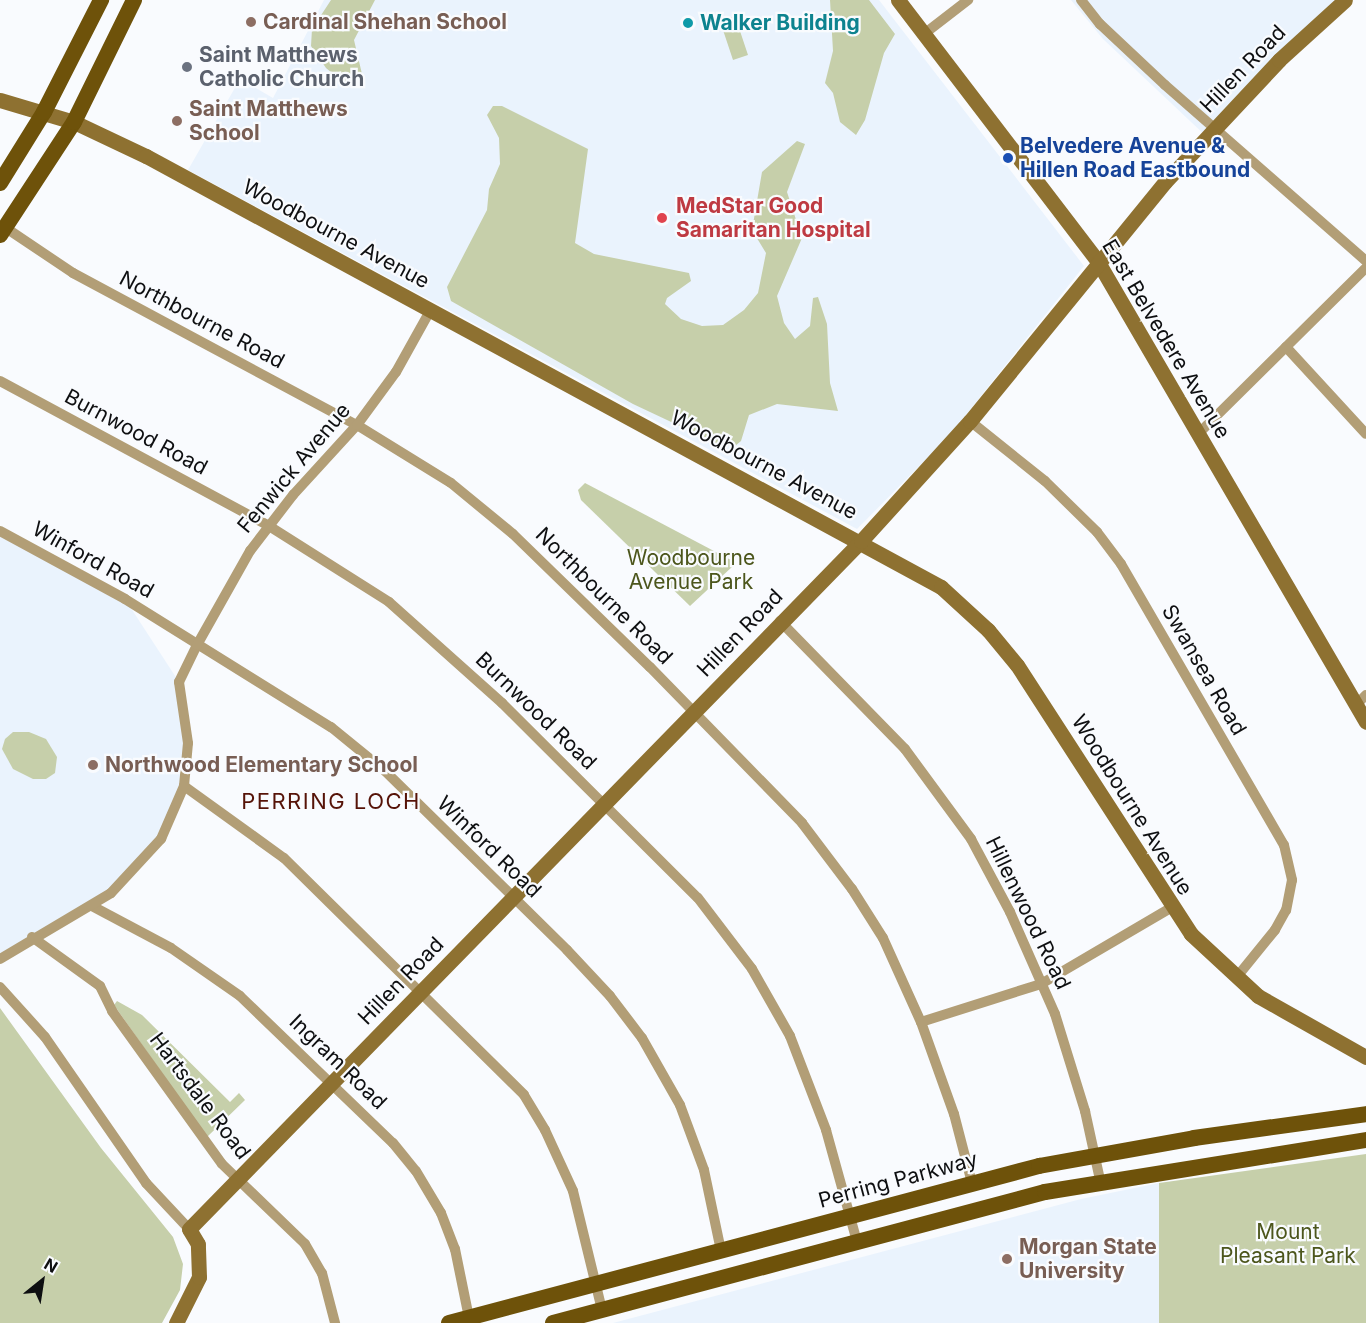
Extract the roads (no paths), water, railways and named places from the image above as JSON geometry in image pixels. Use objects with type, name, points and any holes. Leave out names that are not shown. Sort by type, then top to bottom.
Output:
[{"type":"main road","points":[[0,183],[44,112],[101,0]]},
{"type":"main road","points":[[3,232],[74,122],[134,0]]},
{"type":"main road","name":"Perring Parkway","points":[[449,1323],[972,1183],[1094,1155],[1366,1114]]},
{"type":"main road","points":[[553,1323],[1100,1180],[1366,1140]]},
{"type":"street","name":"East Belvedere Avenue","points":[[898,0],[1098,262],[1198,434],[1361,700],[1366,722]]},
{"type":"street","points":[[924,34],[968,0]]},
{"type":"street","points":[[1081,0],[1100,24],[1214,128],[1366,261]]},
{"type":"street","name":"Hillen Road","points":[[189,1229],[780,621],[861,541],[970,421],[1098,262],[1214,128],[1345,0]]},
{"type":"street","name":"Woodbourne Avenue","points":[[0,100],[74,122],[146,156],[861,541],[941,587],[988,630],[1039,698],[1172,907],[1198,942],[1236,978],[1280,1011],[1363,1052]]},
{"type":"street","name":"Northbourne Road","points":[[3,232],[73,273],[357,425],[416,460],[496,518],[802,823],[832,860],[883,938],[921,1022],[954,1114],[972,1183]]},
{"type":"street","points":[[1198,434],[1366,268]]},
{"type":"street","name":"Fenwick Avenue","points":[[0,958],[32,937],[92,906],[124,883],[153,851],[173,817],[184,786],[188,743],[179,682],[197,645],[234,578],[269,526],[357,425],[396,372],[431,309]]},
{"type":"street","points":[[1286,347],[1366,434]]},
{"type":"street","name":"Burnwood Road","points":[[0,381],[269,526],[342,569],[421,628],[698,898],[762,984],[808,1078],[856,1242]]},
{"type":"street","name":"Swansea Road","points":[[970,421],[1070,504],[1103,540],[1284,845],[1292,880],[1286,910],[1275,930],[1236,978]]},
{"type":"street","name":"Winford Road","points":[[0,531],[124,599],[331,727],[385,771],[595,978],[654,1057],[696,1143],[717,1218],[721,1251]]},
{"type":"street","name":"Hillenwood Road","points":[[780,621],[866,706],[942,796],[995,882],[1041,984],[1068,1052],[1100,1180]]},
{"type":"street","points":[[184,786],[284,858],[508,1076],[534,1112],[573,1191],[602,1310]]},
{"type":"street","name":"Ingram Road","points":[[92,906],[212,974],[393,1143],[428,1189],[455,1249],[469,1318]]},
{"type":"street","points":[[921,1022],[1041,984],[1172,907]]},
{"type":"street","name":"Hartsdale Road","points":[[32,937],[100,986],[112,1011],[222,1164],[315,1257],[335,1323]]},
{"type":"street","points":[[0,987],[45,1037],[146,1183],[189,1229],[198,1244],[199,1277],[176,1323]]},
{"type":"place","name":"Cardinal Shehan School","points":[[251,22]]},
{"type":"place","name":"Walker Building","points":[[688,23]]},
{"type":"place","name":"Saint Matthews Catholic Church","points":[[187,67]]},
{"type":"place","name":"Saint Matthews School","points":[[177,121]]},
{"type":"place","name":"Belvedere Avenue & Hillen Road Eastbound","points":[[1008,158]]},
{"type":"place","name":"MedStar Good Samaritan Hospital","points":[[662,218]]},
{"type":"place","name":"Northwood Elementary School","points":[[93,765]]},
{"type":"place","name":"Morgan State University","points":[[1007,1259]]},
{"type":"district","name":"PERRING LOCH","points":[[331,802]]},
{"type":"park label","name":"Woodbourne Avenue Park","points":[[691,570]]},
{"type":"park label","name":"Mount Pleasant Park","points":[[1288,1244]]}]
